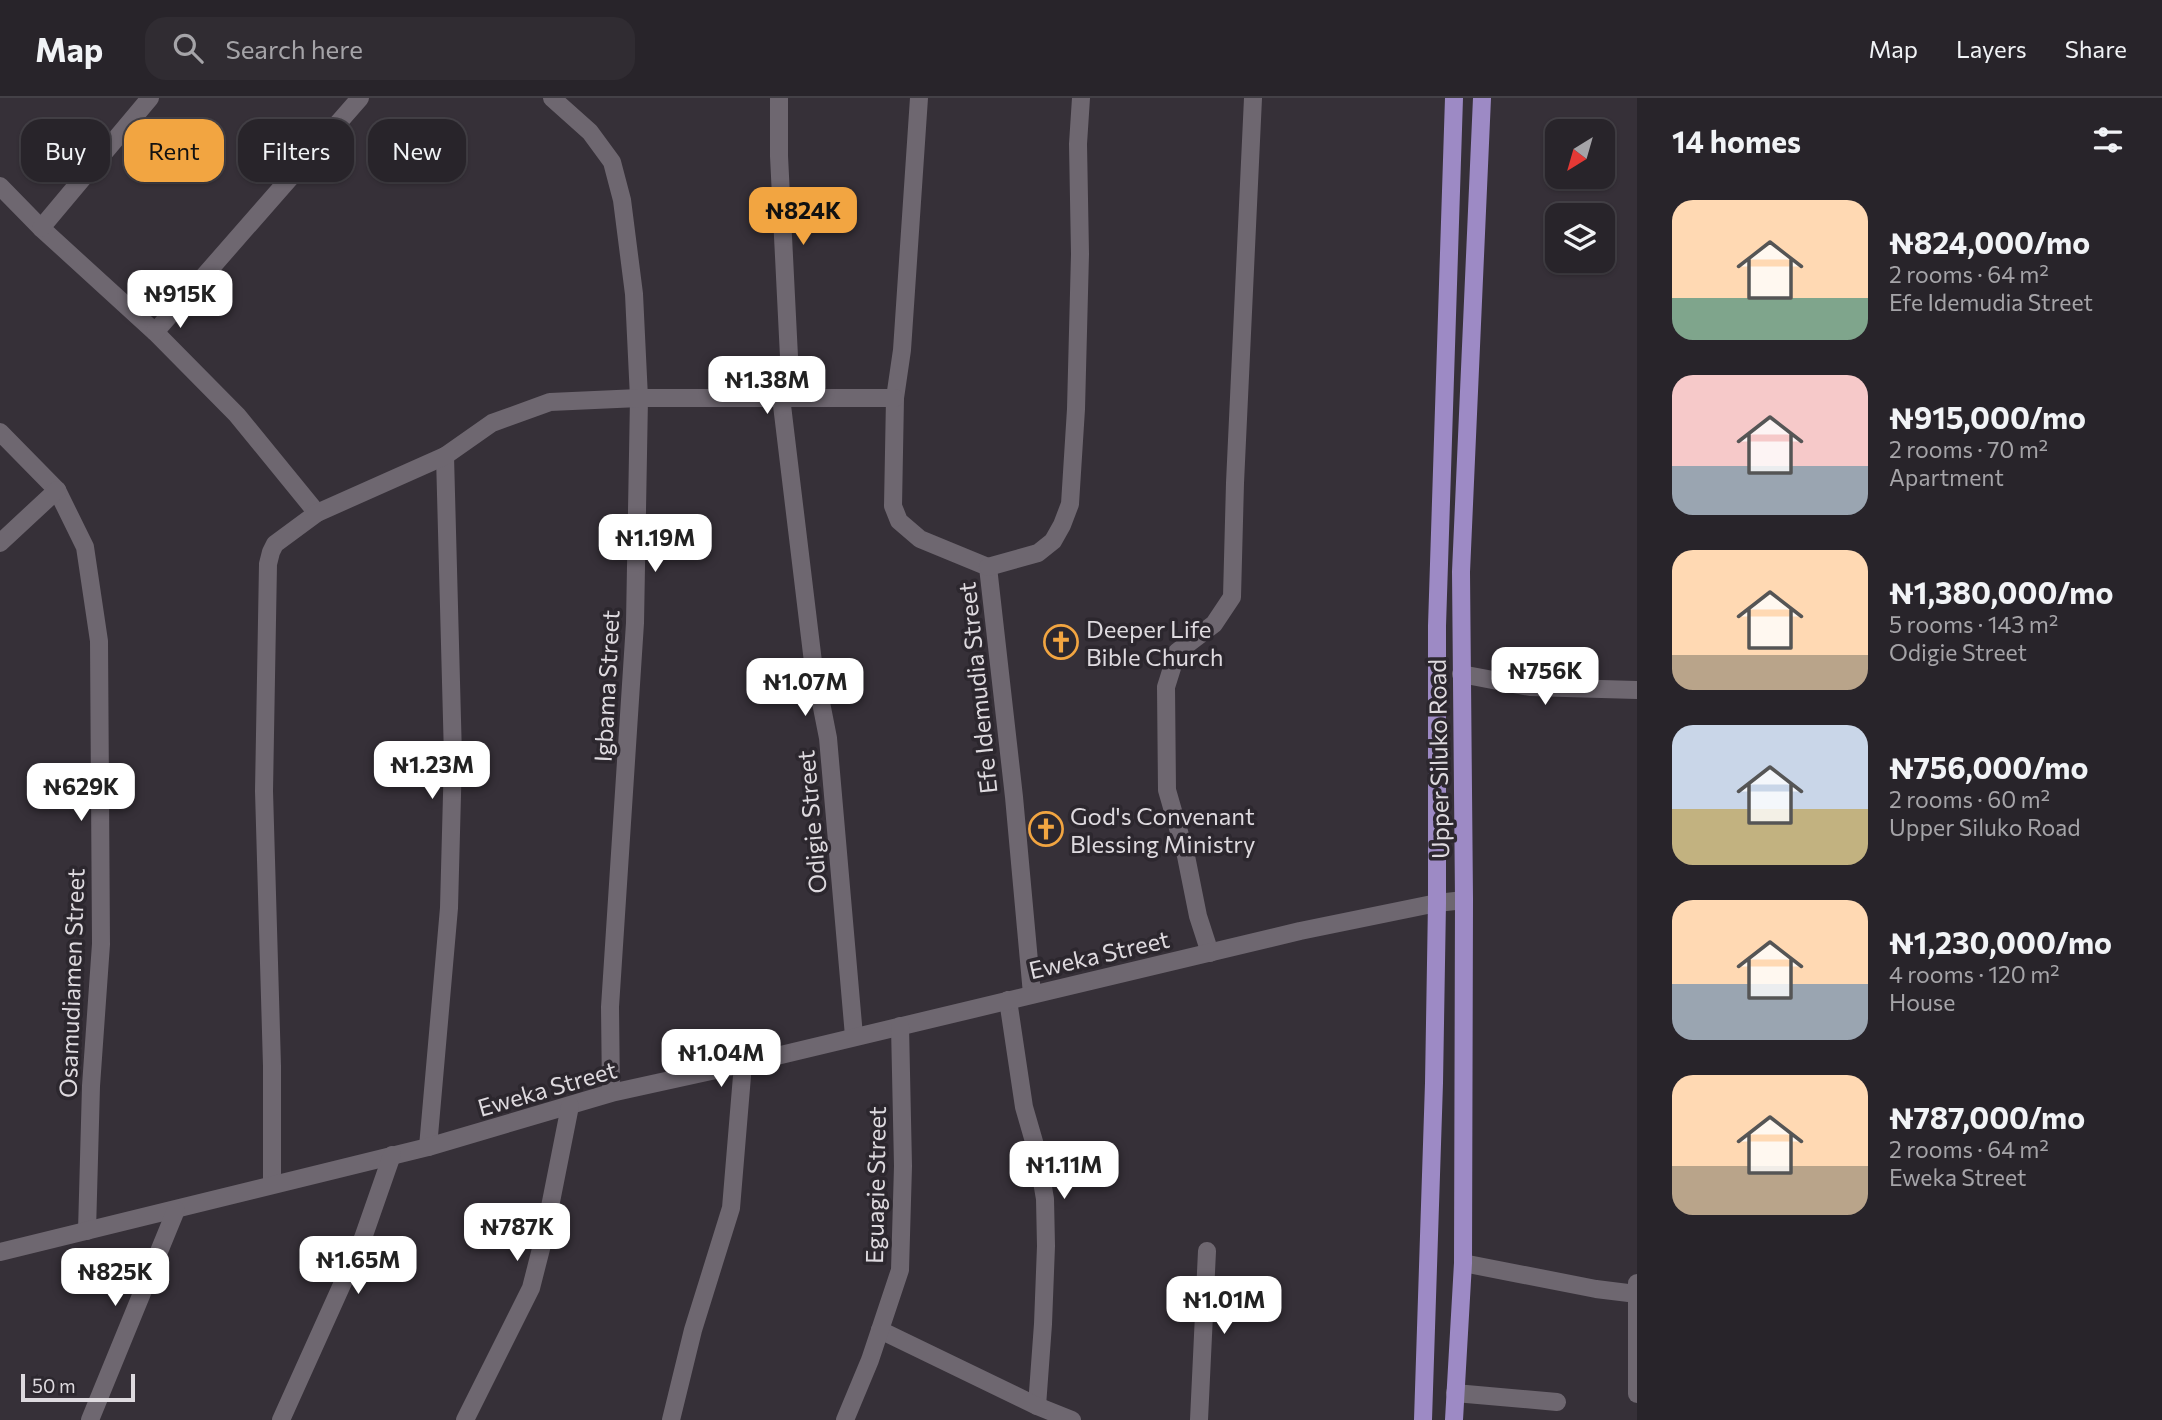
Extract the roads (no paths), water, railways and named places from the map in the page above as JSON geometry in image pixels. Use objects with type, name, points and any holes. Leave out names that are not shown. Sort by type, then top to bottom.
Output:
[{"type":"main road","name":"Upper Siluko Road","points":[[1423,1420],[1434,1096],[1437,626],[1454,98]]},
{"type":"main road","name":"Upper Siluko Road","points":[[1454,1420],[1463,1263],[1461,572],[1482,98]]},
{"type":"street","points":[[41,228],[150,98]]},
{"type":"street","points":[[155,332],[360,98]]},
{"type":"street","name":"Igbama Street","points":[[551,98],[590,132],[612,162],[622,200],[634,294],[639,398],[635,623],[610,1007],[611,1093]]},
{"type":"street","name":"Odigie Street","points":[[779,98],[786,397],[813,662],[828,738],[854,1036]]},
{"type":"street","name":"Efe Idemudia Street","points":[[919,98],[902,350],[895,398],[892,506],[899,521],[920,539],[988,567],[1014,797],[1032,994]]},
{"type":"street","points":[[988,567],[1038,553],[1052,541],[1070,504],[1076,409],[1081,98]]},
{"type":"street","points":[[1210,953],[1198,916],[1186,856],[1167,790],[1166,687],[1177,652],[1214,624],[1231,597],[1254,98]]},
{"type":"street","points":[[0,186],[41,228],[155,332],[237,415],[317,513]]},
{"type":"street","points":[[272,1184],[272,1066],[264,791],[268,564],[275,544],[317,513],[445,456],[492,423],[550,402],[639,398],[895,398]]},
{"type":"street","name":"Osamudiamen Street","points":[[0,432],[57,490],[85,547],[100,641],[101,944],[91,1086],[87,1231]]},
{"type":"street","points":[[428,1147],[449,908],[451,663],[445,456]]},
{"type":"street","points":[[0,543],[57,490]]},
{"type":"street","points":[[1461,674],[1530,687],[1637,691]]},
{"type":"street","points":[[1437,903],[1464,900]]},
{"type":"street","name":"Eweka Street","points":[[0,1252],[428,1147],[611,1093],[1300,931],[1437,903]]},
{"type":"street","points":[[1008,1000],[1024,1107],[1037,1152],[1045,1199],[1045,1285],[1037,1406]]},
{"type":"street","name":"Eguagie Street","points":[[845,1420],[870,1360],[900,1270],[903,1166],[900,1026]]},
{"type":"street","points":[[671,1420],[693,1330],[731,1208],[743,1064]]},
{"type":"street","points":[[465,1420],[531,1288],[570,1106]]},
{"type":"street","points":[[281,1420],[363,1238],[392,1155]]},
{"type":"street","points":[[90,1420],[176,1210]]},
{"type":"street","points":[[1199,1420],[1207,1251]]},
{"type":"street","points":[[1463,1263],[1597,1289],[1637,1291],[1637,1394]]},
{"type":"street","points":[[880,1330],[1037,1406],[1072,1420]]},
{"type":"street","points":[[1455,1393],[1557,1402]]},
{"type":"place","name":"Deeper Life Bible Church","points":[[1061,642]]},
{"type":"place","name":"God's Convenant Blessing Ministry","points":[[1046,829]]}]
